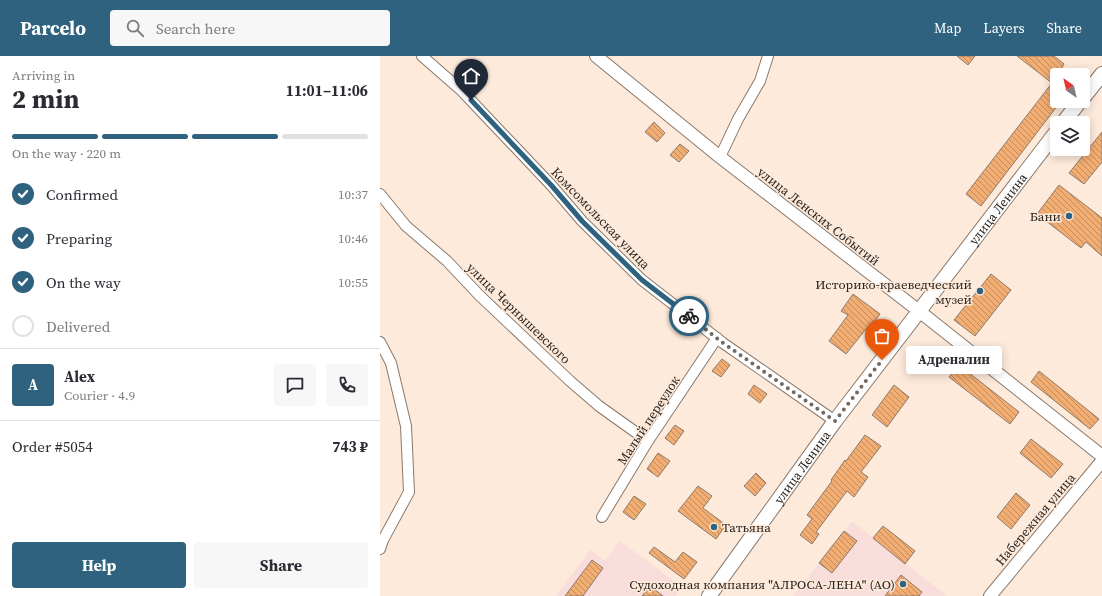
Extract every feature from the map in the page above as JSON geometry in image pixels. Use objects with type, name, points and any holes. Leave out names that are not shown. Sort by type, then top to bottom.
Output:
[{"type":"main road","points":[[1090,89],[1102,74]]},
{"type":"main road","points":[[1068,116],[1075,108]]},
{"type":"main road","name":"улица Ленина","points":[[709,596],[835,421],[1050,139]]},
{"type":"street","name":"Комсомольская улица","points":[[422,56],[462,91],[552,186],[582,221],[642,280],[717,338],[835,421]]},
{"type":"street","name":"улица Ленских Событий","points":[[596,56],[720,157],[919,311],[1102,456]]},
{"type":"street","points":[[720,157],[738,119],[760,81],[768,56]]},
{"type":"street","name":"улица Чернышевского","points":[[380,194],[406,226],[447,261],[479,295],[570,381],[599,406],[648,441]]},
{"type":"street","name":"Малый переулок","points":[[602,517],[648,441],[717,338]]},
{"type":"street","points":[[380,342],[391,363],[406,426],[409,492],[381,543]]},
{"type":"street","name":"Набережная улица","points":[[990,596],[1102,461]]},
{"type":"shaded area","points":[[852,521],[947,596],[793,596]]},
{"type":"shaded area","points":[[620,541],[682,587],[675,596],[556,596],[590,550],[605,561]]},
{"type":"building","points":[[957,56],[975,56],[968,65]]},
{"type":"building","points":[[1017,56],[1054,56],[1064,64],[1062,68],[1050,68],[1050,81]]},
{"type":"building","points":[[1050,86],[1050,108],[1056,108],[981,206],[966,194]]},
{"type":"building","points":[[654,122],[665,133],[657,142],[645,132]]},
{"type":"building","points":[[1102,132],[1102,162],[1084,184],[1069,173],[1083,156],[1090,156],[1090,147]]},
{"type":"building","points":[[680,144],[689,151],[679,162],[670,155]]},
{"type":"building","name":"Бани","points":[[1059,185],[1102,218],[1102,256],[1086,242],[1081,248],[1037,214]]},
{"type":"building","points":[[991,274],[1011,290],[975,336],[954,320]]},
{"type":"building","points":[[853,294],[880,314],[868,330],[866,329],[846,354],[829,341],[848,315],[841,311]]},
{"type":"building","points":[[722,359],[730,365],[721,377],[712,371]]},
{"type":"building","points":[[959,365],[1019,412],[1010,424],[949,377]]},
{"type":"building","points":[[1039,371],[1099,419],[1090,429],[1031,382]]},
{"type":"building","points":[[754,385],[767,394],[760,403],[748,394]]},
{"type":"building","points":[[894,385],[909,397],[887,427],[872,415]]},
{"type":"building","points":[[675,425],[684,431],[674,445],[665,438]]},
{"type":"building","points":[[865,435],[881,446],[861,472],[868,477],[854,497],[847,491],[816,532],[819,534],[812,544],[800,535],[812,519],[807,515],[832,481],[831,480],[845,460],[846,461]]},
{"type":"building","points":[[1031,439],[1063,464],[1051,478],[1020,453]]},
{"type":"building","points":[[658,453],[670,461],[658,477],[647,469]]},
{"type":"building","points":[[756,473],[766,483],[755,496],[744,486]]},
{"type":"building","points":[[698,486],[712,496],[703,508],[726,525],[716,539],[678,511]]},
{"type":"building","points":[[1016,493],[1030,505],[1011,529],[997,517]]},
{"type":"building","points":[[634,496],[646,504],[634,520],[623,512]]},
{"type":"building","points":[[883,526],[915,551],[905,564],[873,538]]},
{"type":"building","points":[[844,531],[857,541],[832,573],[819,563]]},
{"type":"building","points":[[654,547],[675,562],[683,552],[697,562],[684,579],[649,553]]},
{"type":"building","points":[[592,560],[603,568],[583,596],[565,596]]},
{"type":"building","name":"Судоходная компания \"АЛРОСА-ЛЕНА\" (АО)","points":[[901,575],[922,592],[919,596],[885,596]]},
{"type":"building","points":[[650,586],[663,596],[642,596]]},
{"type":"way so far","points":[[689,316],[723,343],[835,421],[882,360]]},
{"type":"place","name":"Бани","points":[[1069,216]]},
{"type":"place","name":"Историко-краеведческий музей","points":[[980,291]]},
{"type":"place","name":"Адреналин","points":[[882,360]]},
{"type":"place","name":"Татьяна","points":[[714,527]]},
{"type":"place","name":"Судоходная компания \"АЛРОСА-ЛЕНА\" (АО)","points":[[903,584]]},
{"type":"route","points":[[471,100],[552,186],[582,221],[642,280],[689,316]]}]
